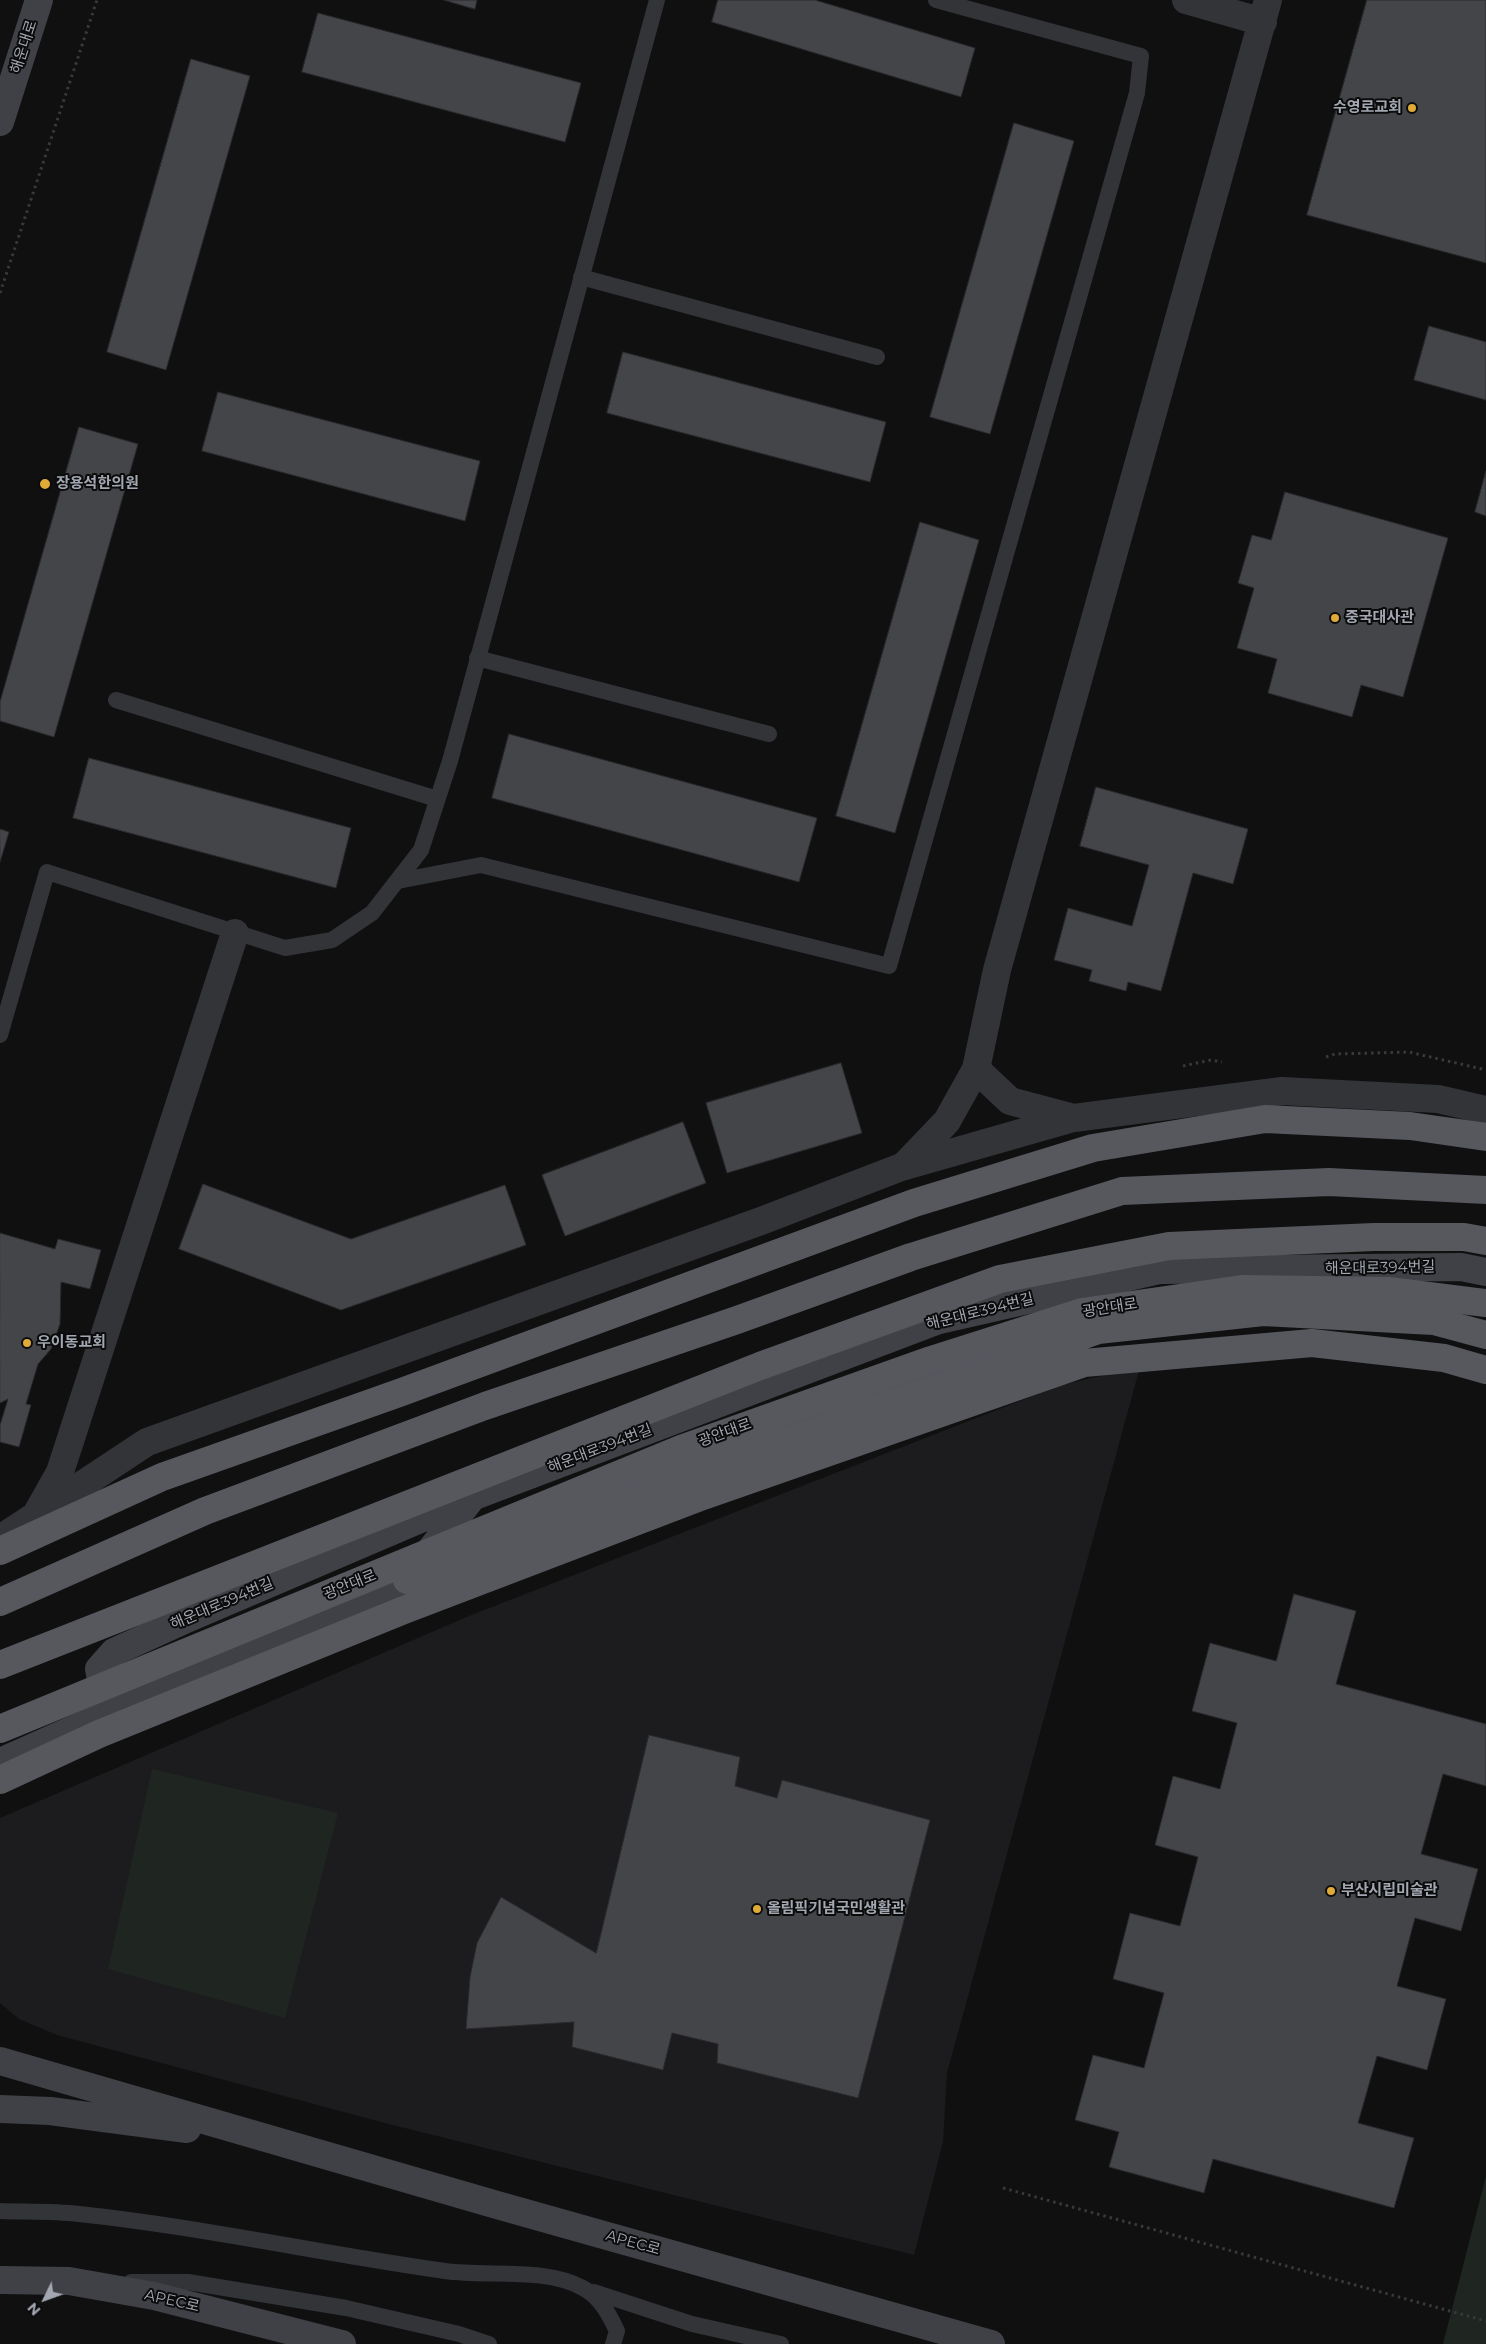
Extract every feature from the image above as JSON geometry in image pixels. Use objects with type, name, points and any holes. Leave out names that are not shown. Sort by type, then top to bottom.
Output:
[{"type":"highway","points":[[0,1551],[162,1477],[399,1393],[914,1203],[1093,1148],[1265,1120],[1410,1126],[1486,1137]]},
{"type":"highway","points":[[0,1602],[205,1511],[485,1406],[728,1323],[911,1257],[1122,1191],[1329,1182],[1486,1190]]},
{"type":"highway","points":[[0,1665],[760,1366],[1000,1279],[1169,1246],[1374,1237],[1464,1237],[1486,1241]]},
{"type":"highway","name":"광안대로","points":[[0,1729],[681,1449],[931,1360],[1082,1312],[1242,1289],[1389,1291],[1486,1303]]},
{"type":"highway","points":[[407,1580],[570,1518],[1098,1330],[1263,1312],[1434,1321],[1486,1335]]},
{"type":"highway","points":[[0,1780],[99,1734],[404,1610],[703,1496],[1084,1363],[1312,1343],[1444,1358],[1486,1370]]},
{"type":"main road","name":"해운대로","points":[[0,122],[39,0]]},
{"type":"main road","name":"해운대로394번길","points":[[155,1693],[127,1697],[114,1695],[101,1681],[100,1669],[114,1652],[165,1628],[472,1497],[939,1320],[1159,1270],[1461,1267],[1486,1272]]},
{"type":"main road","name":"해운대로394번길","points":[[0,1762],[407,1580],[472,1497]]},
{"type":"main road","points":[[0,2053],[39,2072]]},
{"type":"main road","name":"APEC로","points":[[0,2062],[992,2344]]},
{"type":"main road","name":"APEC로","points":[[0,2108],[50,2111],[276,2141]]},
{"type":"main road","name":"APEC로","points":[[0,2280],[68,2281],[154,2296],[342,2344]]},
{"type":"street","points":[[904,1166],[947,1121],[976,1069],[1000,961],[1266,11],[1186,0]]},
{"type":"street","points":[[37,1513],[60,1472],[235,933]]},
{"type":"street","points":[[976,1069],[1010,1101],[1074,1118]]},
{"type":"street","points":[[0,1539],[147,1442],[752,1224],[904,1166],[1074,1118],[1282,1091],[1438,1099],[1486,1110]]},
{"type":"lane","points":[[0,1035],[47,872],[285,948],[332,940],[372,913],[421,850],[450,761],[657,0]]},
{"type":"lane","points":[[398,881],[481,865],[889,966],[1138,93],[1141,56],[936,0]]},
{"type":"lane","points":[[581,277],[877,357]]},
{"type":"lane","points":[[478,658],[769,734]]},
{"type":"lane","points":[[116,700],[437,799]]},
{"type":"lane","points":[[0,2211],[78,2213],[434,2270],[537,2276],[562,2281],[628,2305],[692,2324],[782,2344]]},
{"type":"lane","points":[[68,2281],[188,2282],[346,2308],[459,2334],[489,2344]]},
{"type":"lane","points":[[583,2288],[606,2308],[617,2331],[613,2344]]},
{"type":"path","points":[[0,293],[97,0]]},
{"type":"path","points":[[1003,2188],[1486,2321]]},
{"type":"shaded area","name":"올림픽기념국민생활관","points":[[1140,1367],[947,2073],[943,2142],[914,2255],[381,2122],[57,2035],[19,2019],[0,2003],[0,1818],[469,1616],[1061,1385]]},
{"type":"shaded area","points":[[152,1769],[338,1813],[285,2018],[108,1969]]},
{"type":"shaded area","points":[[1486,2176],[1486,2344],[1443,2344]]},
{"type":"building","points":[[444,0],[477,0],[475,9]]},
{"type":"building","points":[[718,0],[815,0],[975,48],[961,97],[712,22]]},
{"type":"building","name":"수영로교회","points":[[1367,0],[1486,0],[1486,263],[1307,215]]},
{"type":"building","points":[[318,13],[581,83],[565,142],[302,72]]},
{"type":"building","points":[[191,59],[250,76],[166,370],[107,352]]},
{"type":"building","points":[[1014,123],[1074,141],[990,434],[930,417]]},
{"type":"building","points":[[1429,326],[1486,342],[1486,400],[1414,380]]},
{"type":"building","points":[[623,352],[886,422],[870,482],[607,413]]},
{"type":"building","points":[[218,392],[480,461],[465,521],[202,451]]},
{"type":"building","points":[[79,427],[138,444],[54,737],[0,721],[0,702]]},
{"type":"building","points":[[1486,471],[1486,516],[1475,512]]},
{"type":"building","name":"중국대사관","points":[[1285,492],[1448,538],[1403,697],[1361,685],[1352,717],[1268,693],[1277,659],[1237,648],[1254,588],[1238,583],[1252,535],[1271,540]]},
{"type":"building","points":[[920,522],[979,540],[895,833],[836,816]]},
{"type":"building","points":[[509,734],[817,818],[799,882],[492,798]]},
{"type":"building","points":[[89,758],[351,828],[336,888],[73,818]]},
{"type":"building","points":[[1096,787],[1248,829],[1233,884],[1193,873],[1161,991],[1128,982],[1126,991],[1089,981],[1092,970],[1054,960],[1068,908],[1132,926],[1149,865],[1080,846]]},
{"type":"building","points":[[0,829],[9,832],[0,862]]},
{"type":"building","points":[[841,1063],[862,1133],[727,1173],[706,1103]]},
{"type":"building","points":[[683,1122],[706,1183],[565,1236],[542,1175]]},
{"type":"building","points":[[203,1184],[351,1239],[505,1185],[526,1245],[341,1310],[179,1249]]},
{"type":"building","name":"우이동교회","points":[[0,1233],[55,1249],[58,1239],[101,1250],[90,1289],[61,1282],[60,1324],[51,1349],[38,1364],[26,1404],[31,1405],[19,1447],[0,1442],[0,1425],[8,1399],[0,1403]]},
{"type":"building","name":"부산시립미술관","points":[[1294,1594],[1356,1611],[1336,1684],[1486,1724],[1486,1786],[1443,1774],[1421,1854],[1478,1869],[1461,1931],[1415,1918],[1397,1986],[1446,1999],[1427,2070],[1377,2056],[1358,2123],[1414,2138],[1394,2208],[1213,2159],[1204,2193],[1109,2167],[1119,2132],[1075,2120],[1093,2055],[1144,2068],[1164,1993],[1113,1979],[1130,1913],[1180,1926],[1198,1857],[1155,1845],[1173,1776],[1220,1789],[1237,1723],[1192,1711],[1210,1643],[1276,1661]]},
{"type":"building","name":"올림픽기념국민생활관","points":[[649,1735],[740,1757],[735,1786],[777,1798],[782,1780],[930,1820],[858,2098],[717,2063],[718,2044],[672,2033],[663,2070],[572,2047],[574,2022],[466,2029],[470,1977],[477,1943],[501,1897],[596,1953]]},
{"type":"place","name":"수영로교회","points":[[1412,108]]},
{"type":"place","name":"장용석한의원","points":[[45,484]]},
{"type":"place","name":"중국대사관","points":[[1335,618]]},
{"type":"place","name":"우이동교회","points":[[27,1343]]},
{"type":"place","name":"부산시립미술관","points":[[1331,1891]]},
{"type":"place","name":"올림픽기념국민생활관","points":[[757,1909]]}]
